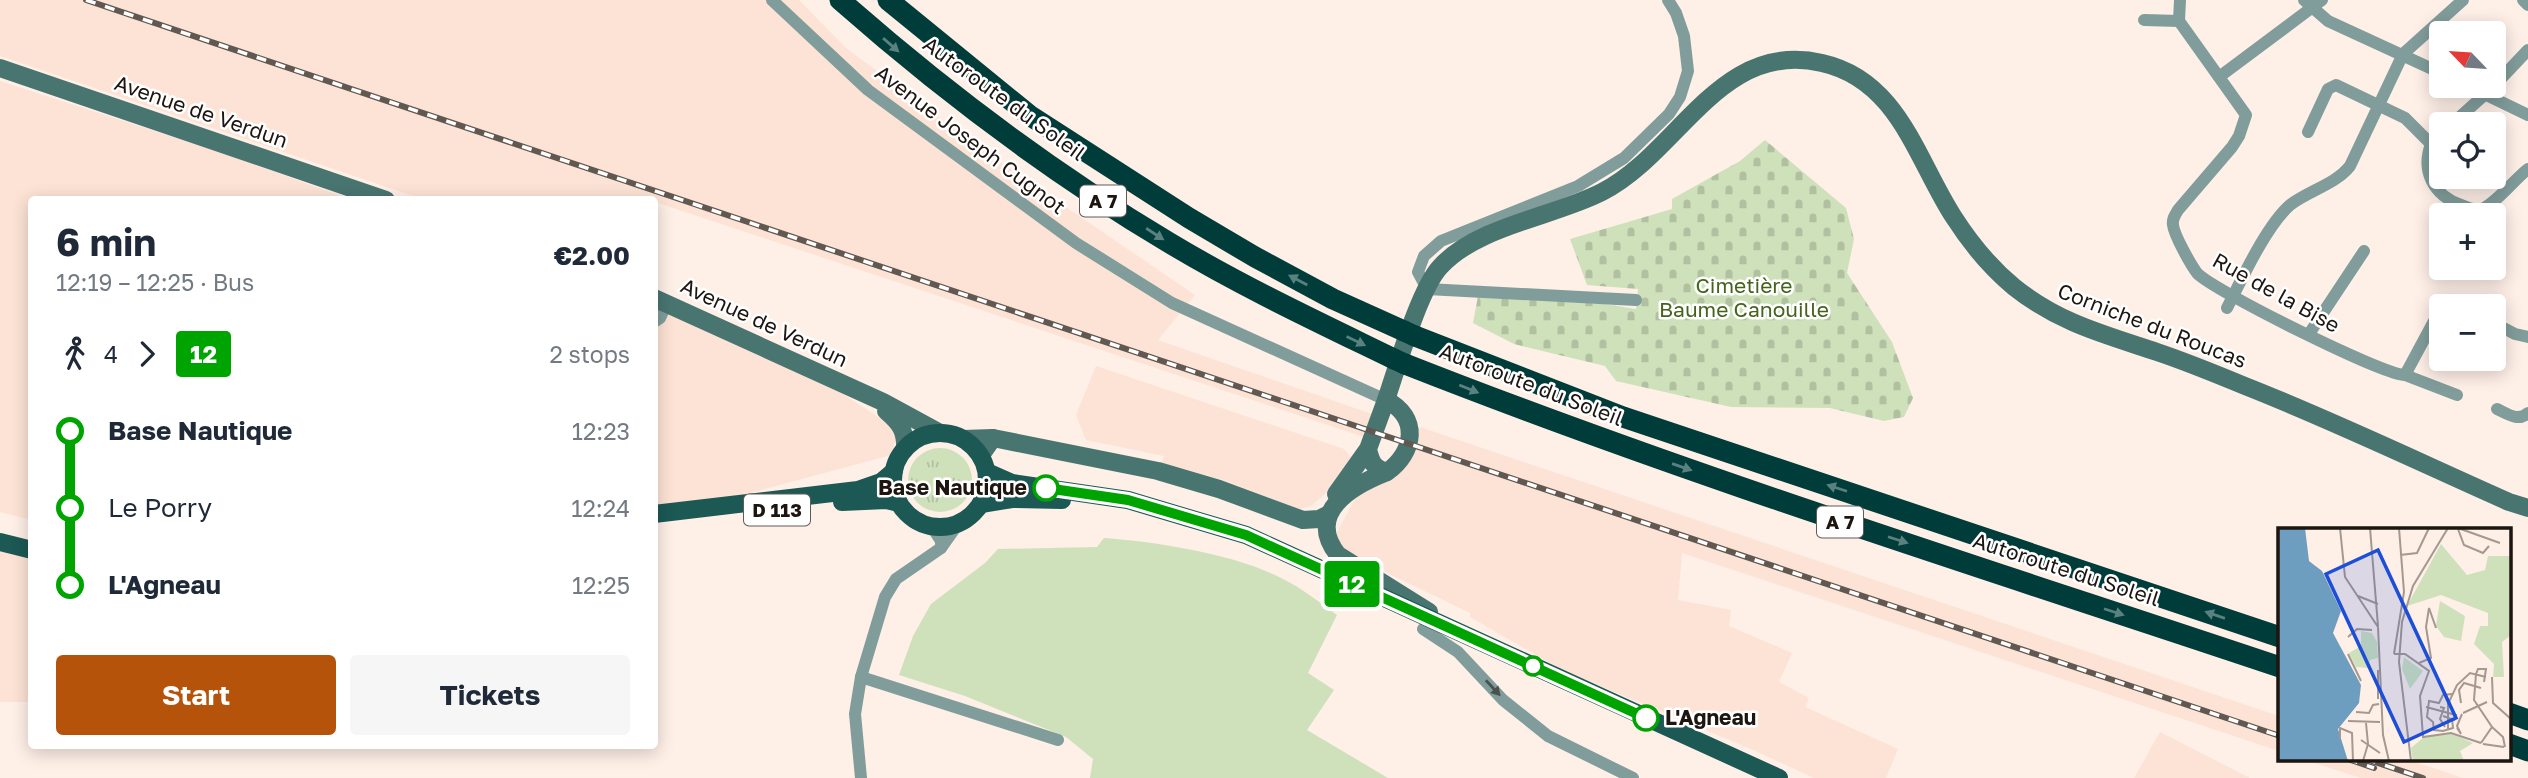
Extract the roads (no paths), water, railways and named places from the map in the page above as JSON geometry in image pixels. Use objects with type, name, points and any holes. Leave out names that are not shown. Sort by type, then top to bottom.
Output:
[{"type":"highway","name":"Autoroute du Soleil","points":[[840,0],[904,57],[1045,163],[1168,243],[1280,304],[1400,361],[1631,449],[2278,666]]},
{"type":"highway","name":"Autoroute du Soleil","points":[[888,0],[1029,115],[1189,218],[1333,299],[1410,333],[1623,417],[2278,636]]},
{"type":"highway","points":[[2510,713],[2528,720]]},
{"type":"highway","points":[[2510,744],[2528,751]]},
{"type":"main road","name":"Corniche du Roucas","points":[[1295,517],[1314,513],[1324,506],[1345,484],[1368,449],[1427,289],[1435,271],[1449,257],[1470,243],[1599,194],[1620,182],[1639,168],[1712,95],[1734,77],[1762,64],[1792,60],[1822,63],[1854,75],[1881,96],[1904,123],[1953,215],[1980,252],[2011,285],[2050,313],[2092,331],[2161,353],[2258,391],[2528,508]]},
{"type":"main road","name":"Avenue de Verdun","points":[[0,68],[374,196]]},
{"type":"main road","name":"Avenue de Verdun","points":[[661,301],[854,390]]},
{"type":"main road","points":[[854,390],[883,402],[940,433],[964,439],[993,438],[1158,471],[1311,521],[1329,514],[1353,488],[1387,472],[1397,464],[1404,453],[1411,428],[1397,406],[1386,400]]},
{"type":"main road","points":[[854,390],[899,422],[905,439],[905,449]]},
{"type":"main road","points":[[940,433],[927,435],[905,449],[894,471],[895,492],[899,503],[907,514],[932,527],[958,524],[971,516],[981,504],[986,494],[984,464],[993,438]]},
{"type":"main road","points":[[964,439],[984,464],[1012,483],[1128,500],[1246,535],[1779,778]]},
{"type":"main road","points":[[1368,449],[1373,466],[1387,472]]},
{"type":"main road","name":"D 113","points":[[658,514],[858,490],[881,482],[894,471]]},
{"type":"main road","points":[[981,504],[1012,499],[1051,499],[1125,510],[1230,541],[1754,778]]},
{"type":"main road","name":"D 113","points":[[658,524],[836,503],[886,500],[899,503]]},
{"type":"main road","points":[[1329,514],[1326,533],[1338,555],[1476,642]]},
{"type":"main road","points":[[0,530],[28,537]]},
{"type":"main road","points":[[0,542],[28,549]]},
{"type":"street","name":"Avenue Joseph Cugnot","points":[[772,0],[868,90],[1076,243],[1172,303],[1386,400]]},
{"type":"street","points":[[1636,300],[1427,289],[1418,272],[1424,256],[1441,241],[1578,186],[1625,158],[1669,114],[1680,97],[1688,71],[1684,36],[1668,0]]},
{"type":"street","points":[[2180,0],[2179,21],[2219,76],[2312,3],[2328,22],[2429,67]]},
{"type":"street","points":[[2227,308],[2280,215],[2314,189],[2341,175],[2350,166],[2403,54],[2463,0]]},
{"type":"street","points":[[2523,0],[2528,5]]},
{"type":"street","points":[[2144,20],[2179,21]]},
{"type":"street","points":[[2506,74],[2527,52]]},
{"type":"street","name":"Rue de la Bise","points":[[2219,76],[2244,111],[2246,120],[2232,147],[2178,210],[2173,224],[2198,274],[2233,296],[2357,359],[2458,396]]},
{"type":"street","points":[[2308,132],[2328,89],[2333,85],[2405,118],[2429,142]]},
{"type":"street","points":[[2466,112],[2481,98]]},
{"type":"street","points":[[2494,98],[2528,115]]},
{"type":"street","points":[[2506,188],[2528,169]]},
{"type":"street","points":[[2437,189],[2445,199],[2474,210],[2484,208],[2505,189]]},
{"type":"street","points":[[2309,334],[2364,251]]},
{"type":"street","points":[[658,319],[661,301]]},
{"type":"street","points":[[2506,329],[2528,337]]},
{"type":"street","points":[[2405,375],[2429,331]]},
{"type":"street","points":[[2497,409],[2517,418],[2528,413]]},
{"type":"street","points":[[861,778],[855,714],[862,677],[885,597],[896,579],[940,548],[958,524]]},
{"type":"street","points":[[932,527],[941,541],[940,548]]},
{"type":"street","points":[[1423,629],[1458,652],[1503,700],[1548,736],[1633,778]]},
{"type":"street","points":[[862,677],[1058,740]]},
{"type":"railway","points":[[86,0],[2278,735]]},
{"type":"railway","points":[[2351,760],[2374,768]]},
{"type":"railway","points":[[2369,760],[2423,778]]},
{"type":"place","name":"Base Nautique","points":[[1046,488]]},
{"type":"place","name":"L'Agneau","points":[[1646,718]]},
{"type":"park label","name":"Cimetière Baume Canouille","points":[[1744,298]]}]
